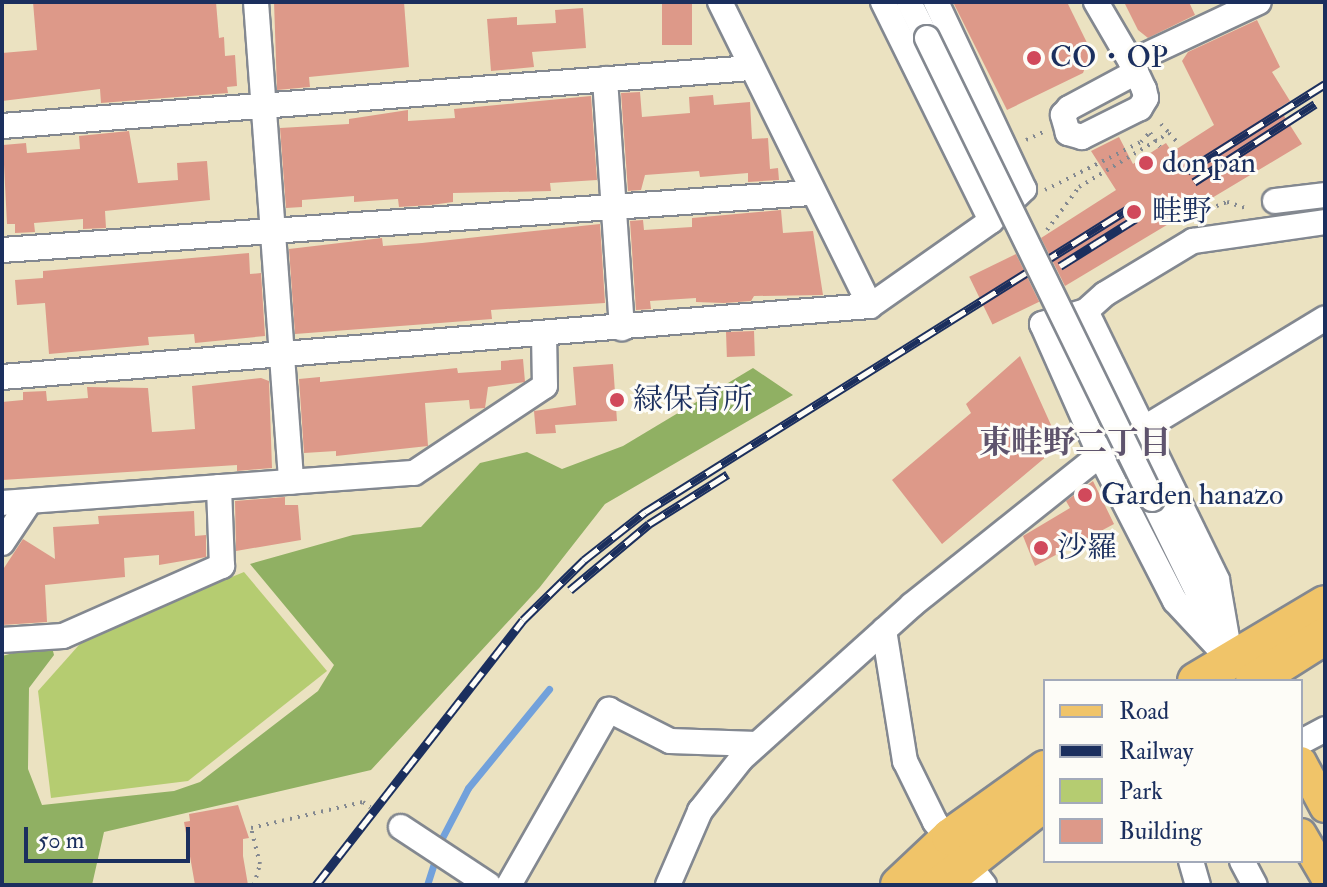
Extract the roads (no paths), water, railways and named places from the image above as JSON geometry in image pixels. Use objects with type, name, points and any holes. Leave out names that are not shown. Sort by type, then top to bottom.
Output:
[{"type":"highway","points":[[1246,677],[1325,604]]},
{"type":"highway","points":[[1221,679],[1246,677],[1325,636]]},
{"type":"highway","points":[[899,885],[967,861],[1043,771]]},
{"type":"highway","points":[[940,885],[1043,804]]},
{"type":"main road","points":[[1303,766],[1325,807]]},
{"type":"main road","points":[[1303,837],[1325,875]]},
{"type":"street","points":[[256,2],[291,482]]},
{"type":"street","points":[[720,2],[811,193],[870,306]]},
{"type":"street","points":[[883,2],[991,221]]},
{"type":"street","points":[[909,2],[1152,499],[1246,677]]},
{"type":"street","points":[[2,377],[870,306],[991,221],[1022,193],[1024,183],[936,2]]},
{"type":"street","points":[[1096,2],[1134,67],[1146,98],[1140,120],[1082,137],[1068,133],[1064,125],[1069,108],[1134,67],[1259,2]]},
{"type":"street","points":[[2,126],[751,68]]},
{"type":"street","points":[[605,79],[622,328]]},
{"type":"street","points":[[2,250],[811,193]]},
{"type":"street","points":[[1275,201],[1325,195]]},
{"type":"street","points":[[1246,677],[1175,601],[1100,455],[1042,324],[1086,311],[1105,294],[1193,241],[1325,222]]},
{"type":"street","points":[[1086,311],[1217,580],[1246,677]]},
{"type":"street","points":[[668,885],[700,811],[757,744],[884,630],[1100,455],[1325,318]]},
{"type":"street","points":[[2,503],[414,473],[545,386],[544,334]]},
{"type":"street","points":[[2,640],[63,636],[222,566],[219,487]]},
{"type":"street","points":[[2,543],[30,501]]},
{"type":"street","points":[[884,630],[905,761],[935,822],[967,861]]},
{"type":"street","points":[[509,885],[609,710],[670,741],[757,744]]},
{"type":"street","points":[[1303,741],[1325,729]]},
{"type":"street","points":[[401,827],[489,885]]},
{"type":"street","points":[[1192,863],[1198,885]]},
{"type":"street","points":[[1243,863],[1255,885]]},
{"type":"waterway","points":[[427,885],[442,838],[468,788],[549,689]]},
{"type":"railway","points":[[1187,171],[1325,84]]},
{"type":"railway","points":[[1194,182],[1315,104]]},
{"type":"railway","points":[[316,885],[523,620],[584,560],[645,512],[1128,209]]},
{"type":"railway","points":[[1060,266],[1135,219]]},
{"type":"railway","points":[[570,590],[649,524],[728,474]]},
{"type":"place","name":"CO・OP","points":[[1034,58]]},
{"type":"place","name":"don pan","points":[[1146,163]]},
{"type":"place","name":"畦野","points":[[1134,212]]},
{"type":"place","name":"緑保育所","points":[[617,400]]},
{"type":"place","name":"Garden hanazo","points":[[1085,495]]},
{"type":"place","name":"沙羅","points":[[1041,548]]},
{"type":"district","name":"東畦野二丁目","points":[[1075,443]]}]
